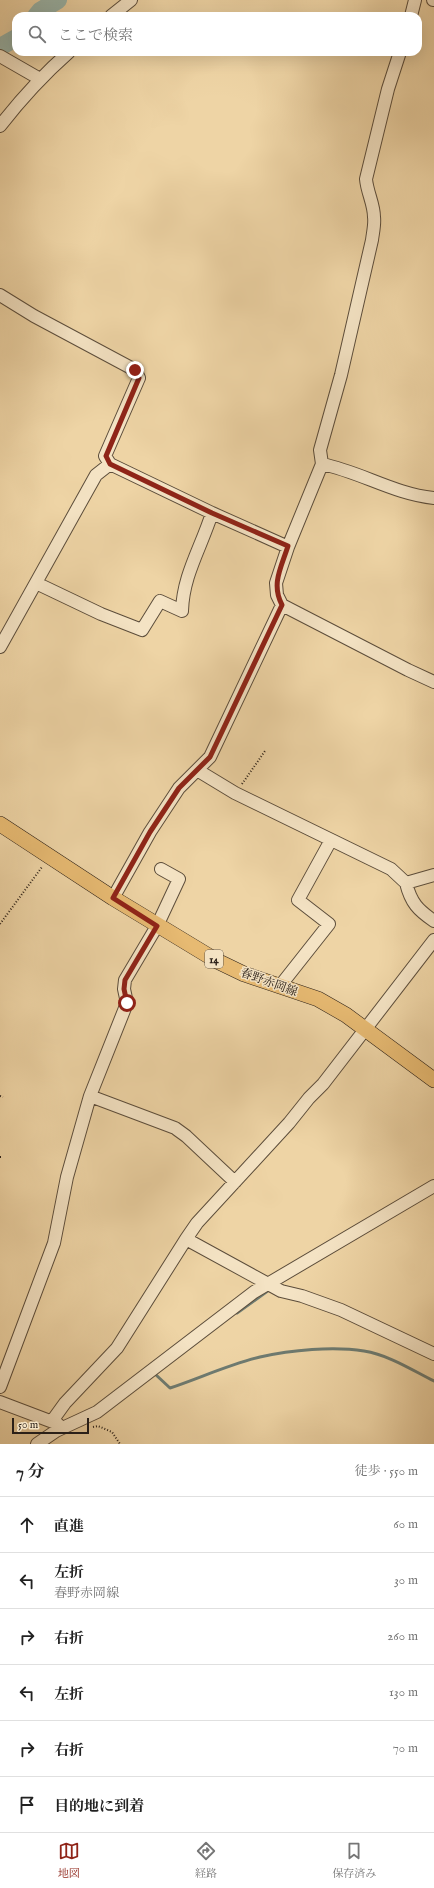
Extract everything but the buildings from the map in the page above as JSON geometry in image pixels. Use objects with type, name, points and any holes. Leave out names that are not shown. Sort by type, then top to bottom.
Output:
[{"type":"main road","name":"春野赤岡線","points":[[0,824],[157,926],[216,961],[244,974],[318,999],[346,1015],[434,1080]]},
{"type":"street","points":[[116,12],[131,0]]},
{"type":"street","points":[[412,12],[415,0]]},
{"type":"street","points":[[0,56],[40,79]]},
{"type":"street","points":[[0,126],[19,101],[40,79],[66,56]]},
{"type":"street","points":[[399,56],[388,89],[366,179],[367,191],[372,201],[375,217],[372,240],[341,375],[320,450],[322,464],[288,546],[276,583],[277,595],[282,605],[434,682]]},
{"type":"street","points":[[0,295],[34,316],[135,370],[139,378],[106,456],[110,464],[212,513],[288,546]]},
{"type":"street","points":[[0,647],[96,475],[110,464]]},
{"type":"street","points":[[322,464],[334,466],[401,492],[434,498]]},
{"type":"street","points":[[36,583],[101,614],[142,630],[160,600],[182,612],[183,593],[192,564],[205,535],[212,513]]},
{"type":"street","points":[[113,898],[150,832],[179,788],[210,757],[282,605]]},
{"type":"street","points":[[197,770],[235,793],[391,869],[406,883],[409,895],[419,911],[434,921]]},
{"type":"street","points":[[280,986],[329,924],[298,900],[331,840]]},
{"type":"street","points":[[0,1387],[54,1243],[67,1177],[90,1096],[127,1003],[124,989],[125,980],[157,926],[179,879],[161,869]]},
{"type":"street","points":[[406,883],[434,875]]},
{"type":"street","points":[[52,1421],[65,1403],[117,1348],[197,1223],[290,1123],[308,1098],[322,1084],[366,1029],[434,940]]},
{"type":"street","points":[[90,1096],[175,1128],[186,1136],[235,1182]]},
{"type":"street","points":[[37,1444],[56,1431],[97,1412],[254,1292],[270,1284],[434,1186]]},
{"type":"street","points":[[186,1239],[270,1284],[280,1291],[302,1296],[342,1310],[434,1354]]},
{"type":"street","points":[[0,1402],[52,1421],[70,1425]]},
{"type":"path","points":[[235,793],[265,751]]},
{"type":"path","points":[[0,924],[50,856]]},
{"type":"path","points":[[70,1425],[82,1430],[98,1426],[112,1432],[120,1444]]},
{"type":"waterway","points":[[39,12],[58,0]]},
{"type":"waterway","points":[[0,47],[12,40]]},
{"type":"waterway","points":[[237,1313],[269,1290]]},
{"type":"waterway","points":[[155,1374],[170,1388],[226,1367],[260,1357],[285,1352],[339,1349],[364,1351],[382,1356],[400,1363],[434,1381]]},
{"type":"route","points":[[127,1003],[127,997],[124,989],[125,980],[157,926],[113,898],[150,832],[179,788],[210,757],[282,605],[277,595],[276,583],[288,546],[212,513],[110,464],[106,456],[139,378],[135,370]]}]
